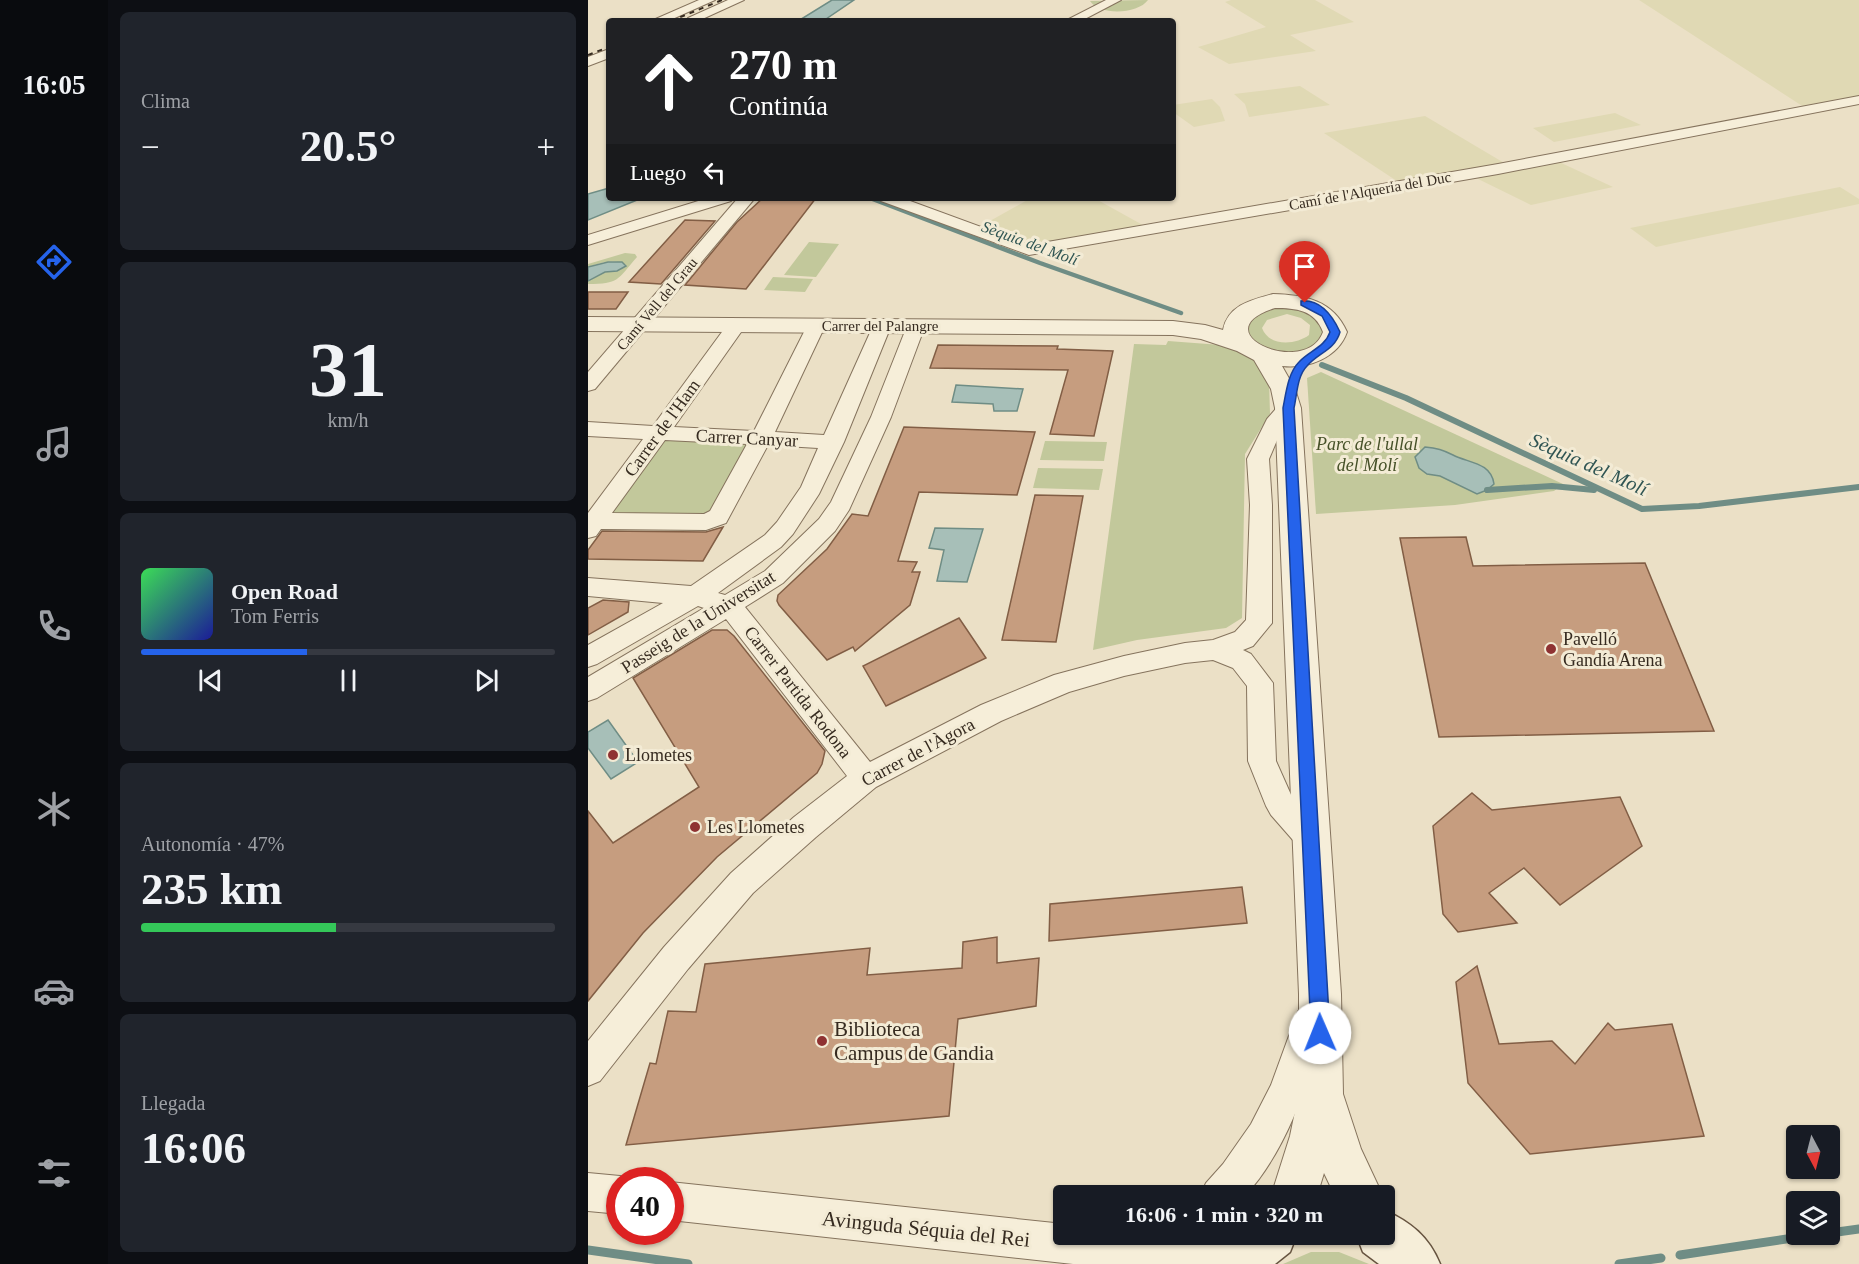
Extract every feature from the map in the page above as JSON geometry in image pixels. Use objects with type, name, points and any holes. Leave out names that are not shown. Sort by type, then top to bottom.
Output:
[{"type":"street","points":[[664,18],[709,0]]},
{"type":"street","points":[[694,18],[738,0]]},
{"type":"street","points":[[1077,18],[1115,0]]},
{"type":"street","points":[[588,49],[606,41]]},
{"type":"street","points":[[588,62],[606,54]]},
{"type":"street","name":"Camí de l'Alqueria del Duc","points":[[895,201],[1029,250],[1498,169],[1859,100]]},
{"type":"street","points":[[588,240],[715,201]]},
{"type":"street","name":"Camí Vell del Grau","points":[[588,385],[744,201]]},
{"type":"street","points":[[692,208],[716,207],[728,219]]},
{"type":"street","points":[[1273,301],[1305,303],[1327,315],[1335,332],[1332,342],[1324,350],[1312,355],[1290,360],[1265,358],[1236,338],[1234,330],[1243,312],[1257,304],[1273,301]]},
{"type":"street","name":"Carrer del Palangre","points":[[1173,328],[1201,324],[1243,312]]},
{"type":"street","name":"Carrer del Palangre","points":[[588,324],[1173,328],[1205,332],[1243,345]]},
{"type":"street","name":"Carrer de l'Ham","points":[[591,526],[737,325]]},
{"type":"street","points":[[591,526],[706,522],[718,517],[761,438],[816,326]]},
{"type":"street","name":"Passeig de la Universitat","points":[[588,657],[695,596],[773,541],[785,528],[811,489],[882,326]]},
{"type":"street","name":"Passeig de la Universitat","points":[[588,690],[774,577],[826,525],[842,504],[916,326]]},
{"type":"street","points":[[1310,837],[1281,806],[1262,760],[1259,623],[1261,505],[1258,459],[1274,424],[1288,408],[1295,376],[1302,364],[1312,355]]},
{"type":"street","points":[[1265,358],[1283,389],[1288,408],[1320,994],[1321,1092],[1313,1136],[1297,1185]]},
{"type":"street","name":"Carrer Canyar","points":[[588,429],[833,442]]},
{"type":"street","points":[[588,587],[695,596],[729,605]]},
{"type":"street","name":"Carrer Partida Rodona","points":[[729,605],[866,778]]},
{"type":"street","points":[[1215,651],[1244,639],[1259,623]]},
{"type":"street","points":[[1215,651],[1242,661],[1260,683]]},
{"type":"street","name":"Carrer de l'Àgora","points":[[589,1069],[676,958],[742,883],[804,827],[866,778],[992,713],[1063,683],[1185,653],[1215,651]]},
{"type":"street","points":[[1231,1185],[1260,1147],[1282,1105],[1320,994]]},
{"type":"street","points":[[1321,1092],[1334,1142],[1354,1185]]},
{"type":"street","name":"Avinguda Séquia del Rei","points":[[684,1202],[1053,1234]]},
{"type":"street","name":"Avinguda Séquia del Rei","points":[[1169,1245],[1227,1254],[1255,1249]]},
{"type":"shaded area","points":[[1231,0],[1315,0],[1354,22],[1290,35],[1316,51],[1229,64],[1198,47],[1266,27],[1225,2]]},
{"type":"shaded area","points":[[1639,0],[1859,0],[1859,100],[1810,111]]},
{"type":"shaded area","points":[[1300,86],[1330,105],[1249,117],[1245,104],[1234,94]]},
{"type":"shaded area","points":[[1212,99],[1220,107],[1225,121],[1194,127],[1176,114],[1176,105]]},
{"type":"shaded area","points":[[1615,113],[1641,125],[1554,142],[1533,128]]},
{"type":"shaded area","points":[[1425,116],[1511,167],[1403,185],[1324,133]]},
{"type":"shaded area","points":[[1557,161],[1613,187],[1531,205],[1472,176]]},
{"type":"shaded area","points":[[1840,187],[1859,199],[1859,204],[1656,247],[1630,228]]},
{"type":"shaded area","points":[[1026,201],[1099,201],[1150,229],[1029,250],[972,231]]},
{"type":"green space","points":[[1148,0],[1136,8],[1119,11],[1102,9],[1090,1]]},
{"type":"green space","points":[[809,242],[839,244],[816,277],[784,275]]},
{"type":"green space","points":[[625,253],[635,254],[637,257],[621,276],[612,282],[588,284],[588,281],[605,272],[620,270],[626,265],[612,262],[588,267],[588,264]]},
{"type":"green space","points":[[773,277],[813,279],[805,292],[764,290]]},
{"type":"green space","points":[[1284,304],[1320,315],[1326,339],[1307,349],[1291,352],[1274,351],[1254,345],[1244,322],[1250,315]],"holes":[[[1287,314],[1301,318],[1310,325],[1309,335],[1297,341],[1283,342],[1270,339],[1262,328],[1267,320]]]},
{"type":"green space","points":[[1168,341],[1221,345],[1244,353],[1256,361],[1269,379],[1270,414],[1245,454],[1242,618],[1226,628],[1137,640],[1093,650],[1134,344],[1166,345]]},
{"type":"green space","name":"Parc de l'ullal del Molí","points":[[1321,372],[1563,484],[1554,491],[1455,505],[1316,514],[1307,378]]},
{"type":"green space","points":[[663,440],[751,443],[714,512],[704,519],[605,518]]},
{"type":"green space","points":[[1045,441],[1107,442],[1104,461],[1040,460]]},
{"type":"green space","points":[[1038,468],[1103,469],[1099,490],[1033,488]]},
{"type":"green space","points":[[1311,1252],[1339,1252],[1369,1264],[1283,1264]]},
{"type":"water","points":[[832,0],[854,0],[827,18],[803,18]]},
{"type":"water","points":[[606,189],[606,201],[635,201],[588,220],[588,194]]},
{"type":"water","points":[[608,262],[622,262],[626,266],[617,271],[605,272],[588,281],[588,267]]},
{"type":"water","points":[[956,385],[1023,389],[1017,411],[994,411],[993,404],[952,402]]},
{"type":"water","points":[[1425,447],[1443,451],[1484,467],[1492,477],[1494,484],[1477,494],[1440,476],[1427,474],[1419,468],[1415,457]]},
{"type":"water","points":[[935,528],[983,529],[967,582],[937,581],[944,550],[929,548]]},
{"type":"water","name":"Llometes","points":[[608,720],[638,762],[611,779],[588,748],[588,732]]},
{"type":"building","points":[[760,201],[814,201],[746,289],[685,285],[737,222]]},
{"type":"building","points":[[685,220],[715,221],[661,284],[629,282]]},
{"type":"building","points":[[588,292],[628,292],[616,309],[588,309]]},
{"type":"building","points":[[938,345],[1058,346],[1057,349],[1113,351],[1094,436],[1050,434],[1068,370],[930,368]]},
{"type":"building","points":[[904,427],[1035,432],[1017,495],[919,492],[898,561],[917,562],[912,572],[920,572],[910,605],[855,651],[853,647],[827,660],[779,605],[778,595],[827,549],[852,514],[868,516]]},
{"type":"building","points":[[1035,495],[1083,496],[1056,642],[1002,640]]},
{"type":"building","points":[[723,527],[703,561],[588,559],[588,550],[602,531],[706,532]]},
{"type":"building","name":"Pavelló Gandía Arena","points":[[1466,537],[1473,566],[1645,563],[1714,731],[1439,737],[1400,538]]},
{"type":"building","points":[[603,600],[629,602],[628,612],[588,635],[588,608]]},
{"type":"building","points":[[959,618],[986,658],[886,706],[863,666]]},
{"type":"building","name":"Les Llometes","points":[[712,630],[727,630],[734,636],[825,751],[822,764],[817,773],[717,857],[643,933],[588,1001],[588,811],[613,843],[699,787],[633,678]]},
{"type":"building","points":[[1472,793],[1492,810],[1620,797],[1642,846],[1560,905],[1524,868],[1489,893],[1517,923],[1458,932],[1443,914],[1433,826]]},
{"type":"building","points":[[1242,887],[1247,923],[1049,941],[1050,904]]},
{"type":"building","name":"Biblioteca Campus de Gandia","points":[[997,937],[997,963],[1039,958],[1036,1006],[958,1019],[949,1116],[626,1145],[650,1063],[656,1064],[668,1011],[696,1012],[705,964],[870,948],[867,975],[962,968],[963,942]]},
{"type":"building","points":[[1477,966],[1499,1044],[1552,1041],[1575,1064],[1608,1023],[1615,1030],[1672,1024],[1704,1136],[1530,1154],[1468,1083],[1456,982]]},
{"type":"waterway","name":"Sèquia del Molí","points":[[878,201],[1040,263],[1181,313]]},
{"type":"waterway","name":"Sèquia del Molí","points":[[1322,365],[1406,398],[1642,509],[1699,506],[1859,487]]},
{"type":"waterway","points":[[1487,490],[1552,486],[1594,490]]},
{"type":"waterway","points":[[1840,1232],[1859,1229]]},
{"type":"waterway","points":[[1680,1255],[1786,1239]]},
{"type":"waterway","points":[[588,1250],[688,1264]]},
{"type":"waterway","points":[[1619,1264],[1661,1258]]},
{"type":"railway","points":[[678,18],[722,0]]},
{"type":"railway","points":[[588,55],[606,48]]},
{"type":"place","name":"Pavelló Gandía Arena","points":[[1551,649]]},
{"type":"place","name":"Llometes","points":[[613,755]]},
{"type":"place","name":"Les Llometes","points":[[695,827]]},
{"type":"place","name":"Biblioteca Campus de Gandia","points":[[822,1041]]},
{"type":"route","points":[[1305,303],[1327,315],[1333,323],[1335,332],[1332,342],[1324,350],[1312,355],[1302,364],[1295,376],[1288,408],[1320,994],[1320,1033]]}]
